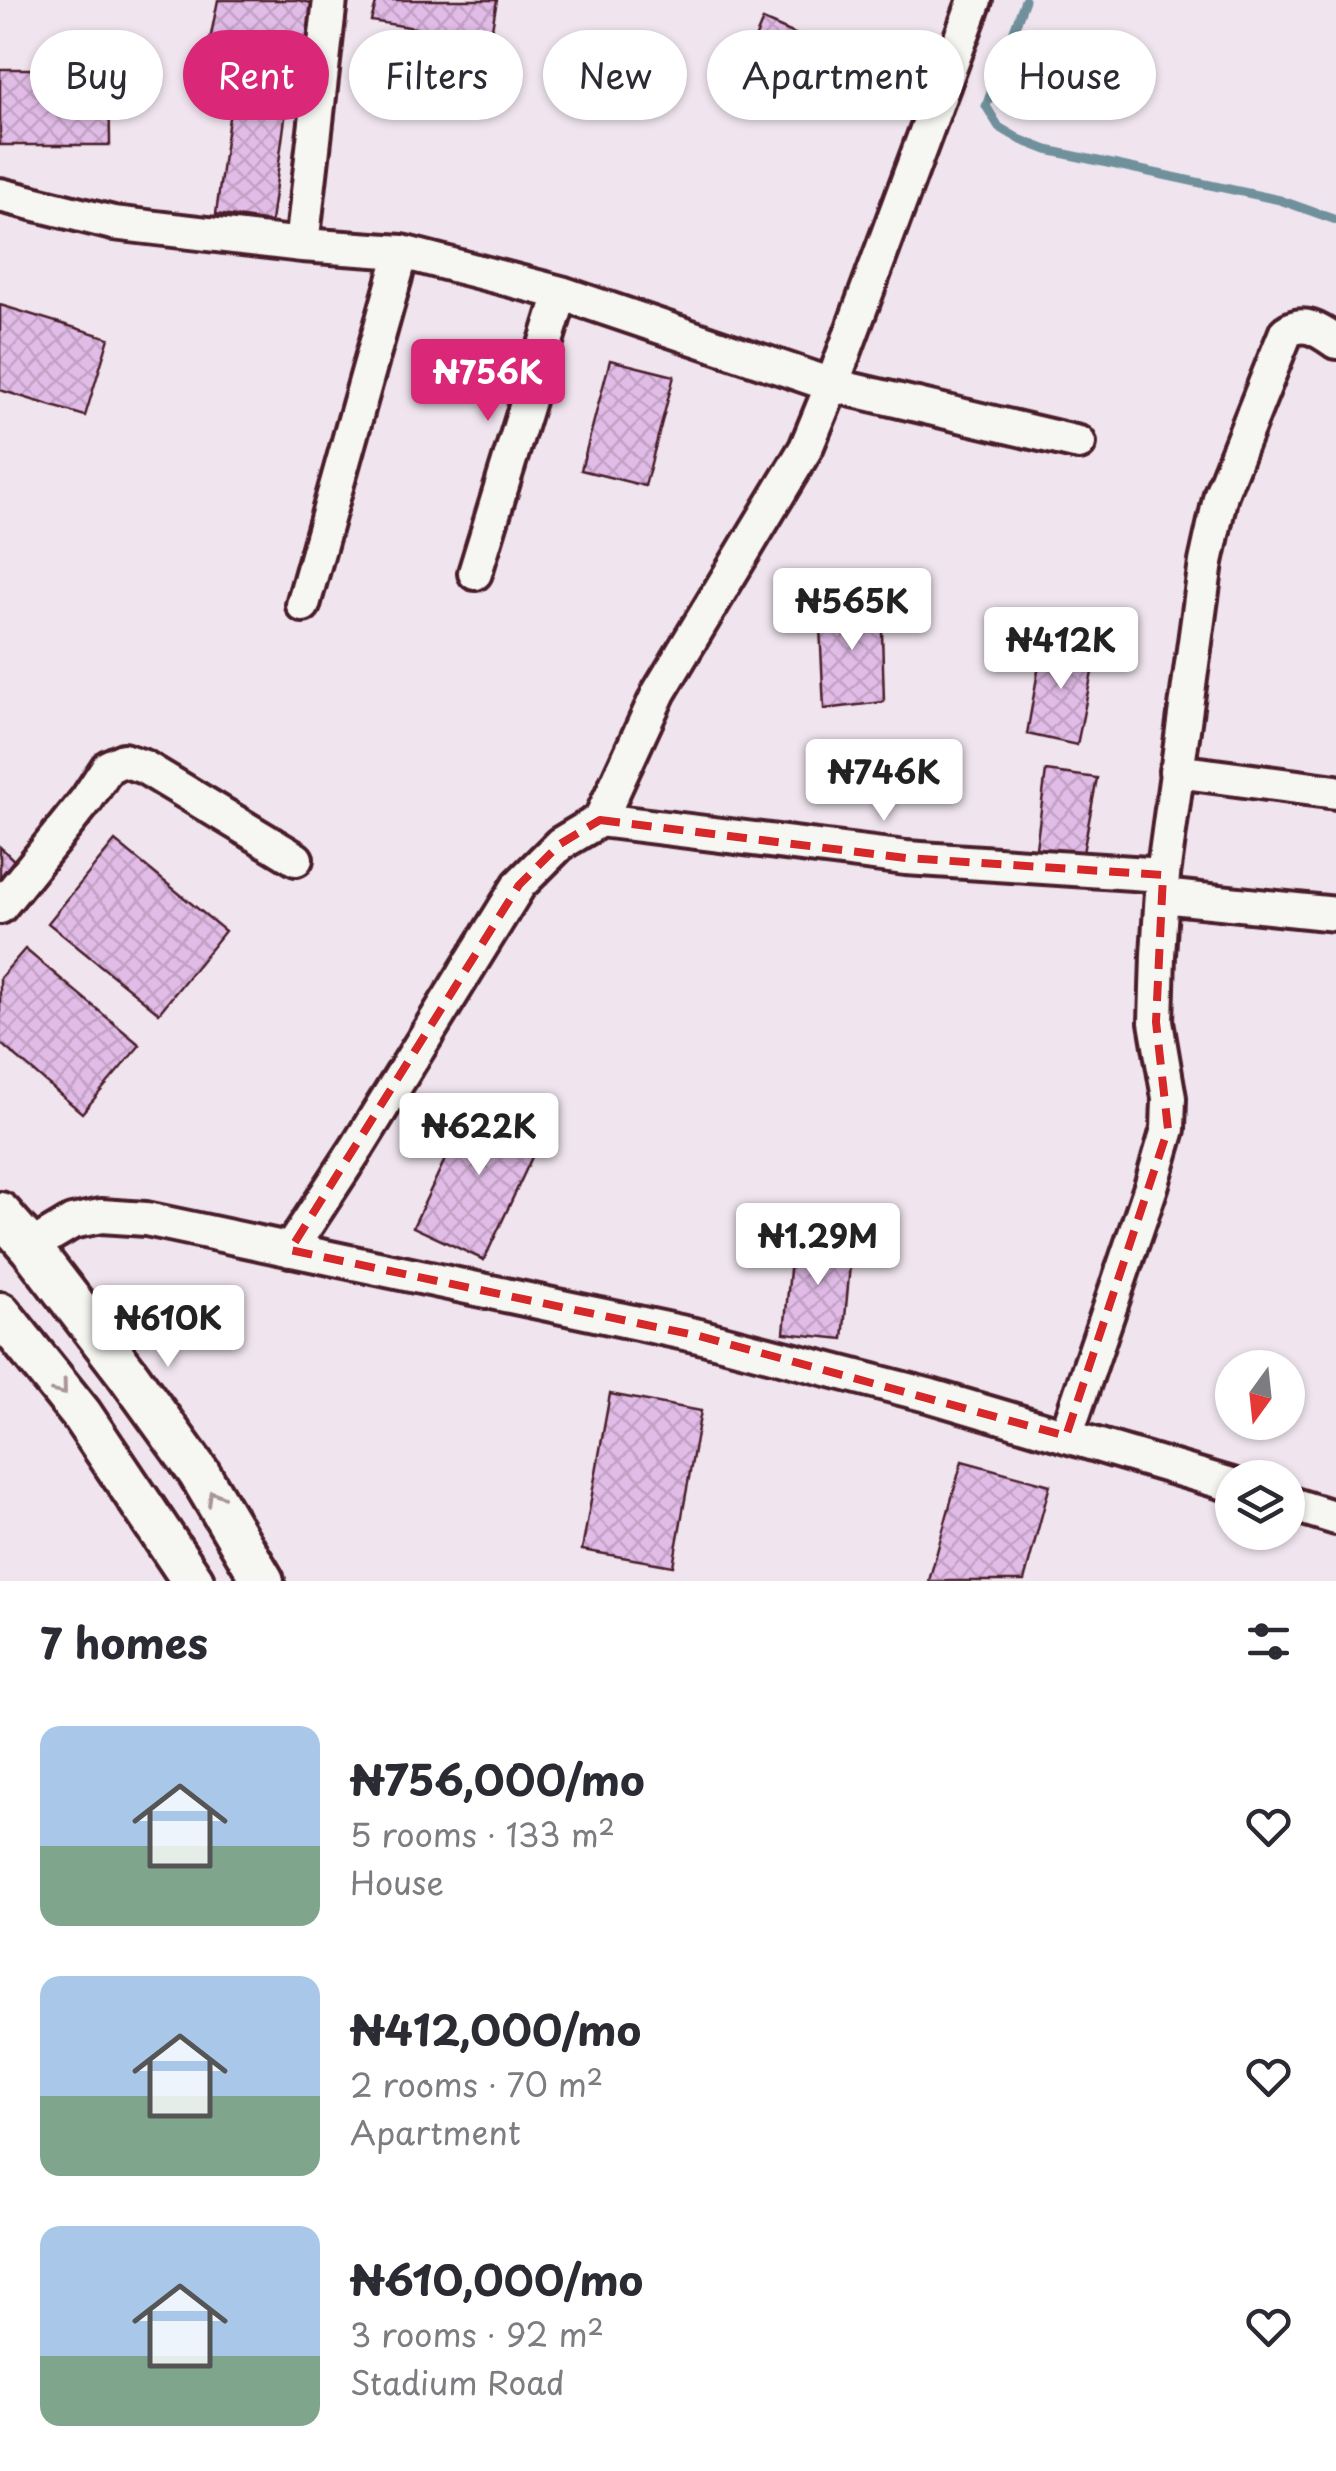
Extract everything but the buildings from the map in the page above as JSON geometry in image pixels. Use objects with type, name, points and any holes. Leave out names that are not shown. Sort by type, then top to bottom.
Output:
[{"type":"main road","points":[[0,1212],[200,1473],[264,1581]]},
{"type":"main road","points":[[0,1313],[81,1414],[194,1581]]},
{"type":"street","points":[[302,245],[330,0]]},
{"type":"street","points":[[290,1250],[519,886],[560,844],[600,820],[659,692],[806,448],[975,0]]},
{"type":"street","points":[[0,196],[113,223],[302,245],[402,252],[562,293],[832,385],[1079,443]]},
{"type":"street","points":[[303,605],[402,252]]},
{"type":"street","points":[[475,573],[562,293]]},
{"type":"street","points":[[1066,1436],[1168,1129],[1169,1098],[1156,1022],[1162,885],[1206,562],[1222,494],[1286,332],[1291,328],[1313,327],[1336,342]]},
{"type":"street","points":[[0,907],[108,767],[123,760],[144,766],[296,859]]},
{"type":"street","points":[[1176,772],[1336,792]]},
{"type":"street","points":[[600,820],[1162,885],[1336,914]]},
{"type":"street","points":[[30,1247],[72,1222],[100,1216],[146,1219],[699,1336],[931,1396],[1215,1480]]},
{"type":"street","points":[[1305,1508],[1336,1518]]},
{"type":"highlighted area","points":[[600,820],[906,858],[1163,875],[1156,1022],[1168,1129],[1066,1436],[699,1336],[290,1250],[519,885],[560,844]]},
{"type":"waterway","points":[[1025,0],[986,106],[999,127],[1047,150],[1280,200],[1336,220]]}]
